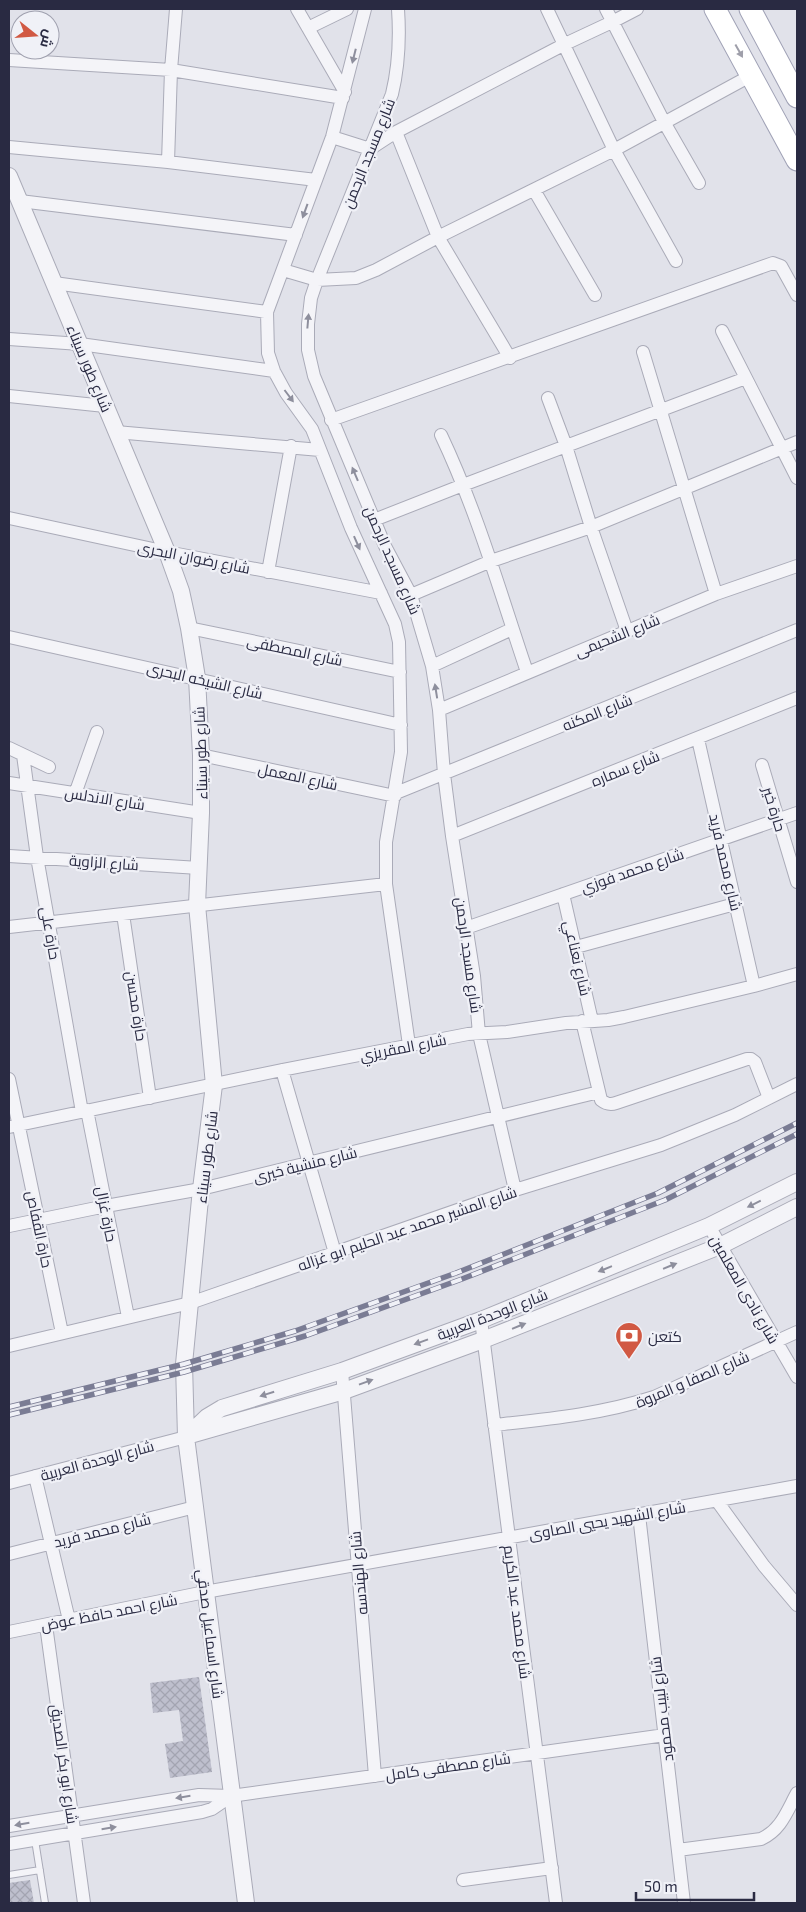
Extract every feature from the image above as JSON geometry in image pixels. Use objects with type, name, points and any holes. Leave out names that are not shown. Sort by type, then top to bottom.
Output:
[{"type":"main road","points":[[744,9],[719,15],[797,160]]},
{"type":"main road","points":[[750,9],[794,85]]},
{"type":"street","points":[[168,162],[171,70],[176,9]]},
{"type":"street","points":[[297,9],[344,95]]},
{"type":"street","points":[[308,28],[347,9]]},
{"type":"street","name":"شارع مسجد الرحمن","points":[[365,9],[332,138],[267,312],[268,353],[274,371],[286,393],[312,429],[351,528],[395,624],[399,642],[401,752],[386,842],[386,884],[409,1045]]},
{"type":"street","name":"شارع مسجد الرحمن","points":[[398,9],[400,47],[398,70],[392,94],[317,280],[310,307],[308,350],[314,376],[332,420],[374,520],[397,571],[411,596],[432,666],[439,710],[444,774],[452,836],[476,994],[479,1034],[496,1117],[514,1190]]},
{"type":"street","points":[[547,9],[614,150],[676,261]]},
{"type":"street","points":[[606,9],[664,122],[699,183]]},
{"type":"street","points":[[332,138],[370,149],[396,132],[565,44],[637,9]]},
{"type":"street","points":[[9,60],[171,70],[344,95]]},
{"type":"street","points":[[283,270],[317,280],[356,278],[376,270],[438,237],[614,150],[752,75]]},
{"type":"street","points":[[396,132],[438,237],[510,358]]},
{"type":"street","points":[[9,147],[168,162],[316,180]]},
{"type":"street","name":"شارع طور سيناء","points":[[9,176],[167,552],[181,591],[197,678],[201,755],[201,813],[197,905],[214,1084],[201,1189],[184,1364]]},
{"type":"street","points":[[534,190],[595,295]]},
{"type":"street","points":[[20,200],[296,235]]},
{"type":"street","points":[[332,420],[773,263],[781,266],[797,295]]},
{"type":"street","points":[[54,283],[267,312]]},
{"type":"street","points":[[722,331],[797,478]]},
{"type":"street","points":[[9,339],[80,344],[274,371]]},
{"type":"street","points":[[643,352],[716,594]]},
{"type":"street","points":[[374,520],[746,378]]},
{"type":"street","points":[[9,396],[106,406]]},
{"type":"street","points":[[548,398],[566,446],[591,527],[627,631]]},
{"type":"street","points":[[116,432],[320,450]]},
{"type":"street","points":[[441,436],[463,485],[491,561],[527,672]]},
{"type":"street","points":[[411,596],[491,561],[591,527],[797,442]]},
{"type":"street","points":[[268,572],[291,446]]},
{"type":"street","name":"شارع رضوان البحرى","points":[[9,518],[167,552],[381,593]]},
{"type":"street","name":"شارع الشحيمى","points":[[439,710],[716,594],[797,566]]},
{"type":"street","name":"شارع المصطفى","points":[[189,628],[400,672]]},
{"type":"street","points":[[432,666],[512,629]]},
{"type":"street","name":"شارع المكنه","points":[[395,795],[797,630]]},
{"type":"street","name":"شارع الشيخه البحرى","points":[[9,637],[401,725]]},
{"type":"street","name":"شارع سماره","points":[[452,836],[797,698]]},
{"type":"street","points":[[76,794],[97,732]]},
{"type":"street","name":"شارع محمد فريد","points":[[698,738],[754,986]]},
{"type":"street","points":[[9,748],[50,768]]},
{"type":"street","name":"حارة على","points":[[22,755],[37,857],[84,1111]]},
{"type":"street","name":"شارع المعمل","points":[[201,755],[395,795]]},
{"type":"street","name":"حارة خير","points":[[762,765],[797,882]]},
{"type":"street","name":"شارع الاندلس","points":[[9,783],[201,813]]},
{"type":"street","name":"شارع محمد فوزي","points":[[466,928],[797,813]]},
{"type":"street","name":"شارع الزاوية","points":[[9,856],[199,868]]},
{"type":"street","points":[[9,927],[386,884]]},
{"type":"street","name":"شارع نعناعي","points":[[563,894],[576,947],[599,1092]]},
{"type":"street","points":[[576,947],[735,904]]},
{"type":"street","name":"حارة محسن","points":[[123,914],[150,1098]]},
{"type":"street","name":"شارع المقريزي","points":[[13,1126],[409,1045],[479,1034],[624,1017],[797,974]]},
{"type":"street","points":[[599,1092],[601,1100],[611,1105],[751,1059],[755,1062],[769,1098]]},
{"type":"street","points":[[282,1070],[335,1252]]},
{"type":"street","name":"حارة القفاص","points":[[9,1079],[13,1126],[38,1220],[62,1333]]},
{"type":"street","name":"شارع المشير محمد عبد الحليم ابو غزاله","points":[[9,1346],[190,1303],[514,1190],[662,1145],[699,1131],[797,1084]]},
{"type":"street","name":"شارع منشية خيرى","points":[[9,1226],[201,1189],[599,1092]]},
{"type":"street","name":"حارة غزال","points":[[84,1111],[106,1206],[128,1317]]},
{"type":"street","name":"شارع الوحدة العربية","points":[[186,1436],[207,1417],[222,1408],[342,1371],[480,1320],[708,1226],[797,1182]]},
{"type":"street","name":"شارع الوحدة العربية","points":[[9,1483],[186,1436],[344,1391],[483,1340],[720,1246],[797,1208]]},
{"type":"street","name":"شارع نادى المعلمين","points":[[708,1226],[797,1377]]},
{"type":"street","name":"شارع محمد عبد الكريم","points":[[480,1320],[556,1903]]},
{"type":"street","name":"شارع الصفا و المروة","points":[[494,1425],[590,1414],[633,1404],[654,1397],[777,1343],[797,1332]]},
{"type":"street","name":"شارع اسماعيل صدقي","points":[[184,1364],[186,1436],[246,1903]]},
{"type":"street","name":"شارع الهندسه","points":[[342,1371],[375,1776]]},
{"type":"street","points":[[35,1476],[69,1620]]},
{"type":"street","name":"شارع الشهيد يحيي الصاوى","points":[[358,1565],[797,1486]]},
{"type":"street","points":[[717,1500],[764,1566],[797,1605]]},
{"type":"street","name":"شارع محمد فريد","points":[[9,1554],[195,1507]]},
{"type":"street","name":"شارع لبيب محمود","points":[[639,1515],[684,1903]]},
{"type":"street","name":"شارع احمد حافظ عوض","points":[[9,1632],[205,1592],[358,1565]]},
{"type":"street","name":"شارع ابو بكر الصديق","points":[[46,1625],[84,1903]]},
{"type":"street","name":"شارع مصطفى كامل","points":[[9,1826],[204,1794],[231,1796],[664,1735]]},
{"type":"street","points":[[678,1850],[766,1837],[779,1827],[797,1793]]},
{"type":"street","name":"شارع مصطفى كامل","points":[[9,1844],[202,1812],[212,1809],[231,1796]]},
{"type":"street","points":[[463,1880],[552,1868]]},
{"type":"lane","points":[[35,1840],[45,1903]]},
{"type":"lane","points":[[9,1875],[40,1870]]},
{"type":"building","points":[[199,1677],[212,1772],[170,1778],[165,1744],[183,1741],[179,1710],[153,1713],[150,1683]]},
{"type":"building","points":[[30,1880],[34,1903],[9,1903],[9,1883]]},
{"type":"railway","points":[[9,1407],[184,1364],[295,1331],[456,1273],[658,1193],[797,1123]]},
{"type":"railway","points":[[9,1415],[184,1372],[305,1336],[462,1279],[665,1200],[797,1134]]},
{"type":"place","name":"كتعن","points":[[629,1360]]}]
